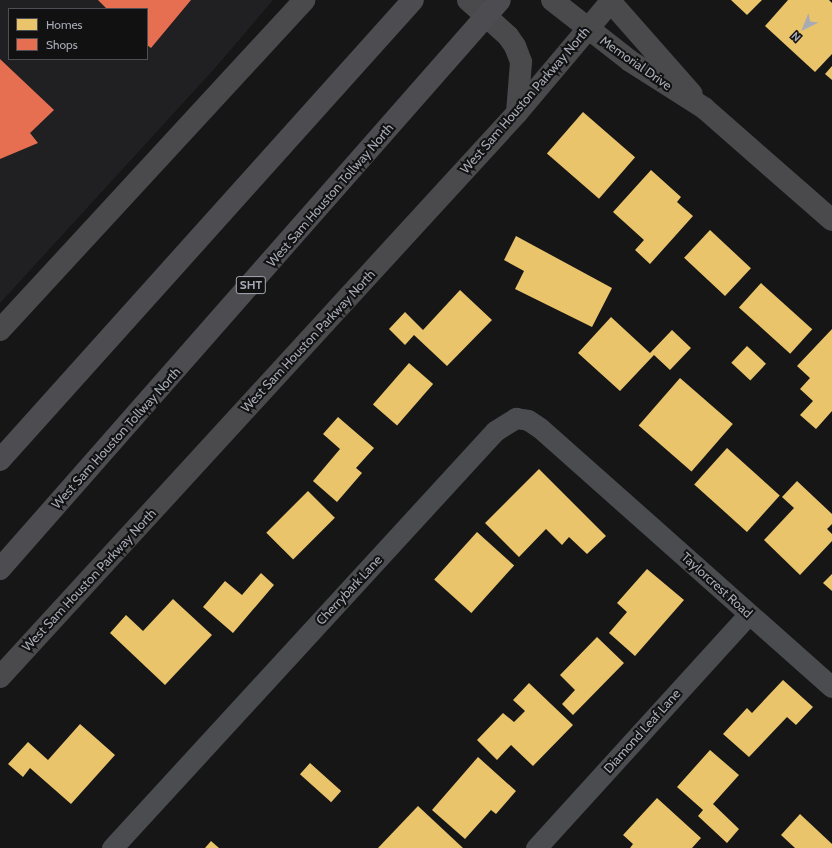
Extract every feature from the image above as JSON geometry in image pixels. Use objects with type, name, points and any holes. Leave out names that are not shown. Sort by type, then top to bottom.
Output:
[{"type":"highway","points":[[0,460],[414,0]]},
{"type":"highway","name":"West Sam Houston Tollway North","points":[[0,568],[500,0]]},
{"type":"main road","points":[[0,330],[304,0]]},
{"type":"main road","points":[[468,0],[508,36],[515,46],[521,62],[517,113]]},
{"type":"main road","name":"West Sam Houston Parkway North","points":[[0,677],[517,113],[588,29],[610,0]]},
{"type":"main road","name":"Memorial Drive","points":[[610,0],[658,53],[704,108]]},
{"type":"main road","name":"Memorial Drive","points":[[553,1],[630,61],[704,108],[832,220]]},
{"type":"street","name":"Cherrybark Lane","points":[[112,848],[504,423],[516,418],[528,420],[602,483]]},
{"type":"street","name":"Taylorcrest Road","points":[[602,483],[832,687]]},
{"type":"street","name":"Diamond Leaf Lane","points":[[536,848],[749,614]]},
{"type":"shaded area","points":[[0,0],[273,0],[215,68],[0,303]]},
{"type":"building: Homes","points":[[731,0],[762,0],[747,15]]},
{"type":"building: Homes","points":[[788,0],[829,0],[832,3],[832,54],[815,72],[765,26]]},
{"type":"building: Homes","points":[[832,66],[832,80],[825,74]]},
{"type":"building: Homes","points":[[583,112],[635,157],[599,199],[547,154]]},
{"type":"building: Homes","points":[[651,170],[681,197],[677,202],[693,216],[650,264],[635,250],[644,240],[613,212]]},
{"type":"building: Homes","points":[[710,230],[751,268],[725,296],[684,258]]},
{"type":"building: Homes","points":[[516,236],[612,288],[592,327],[515,289],[524,271],[504,260]]},
{"type":"building: Homes","points":[[761,283],[812,329],[790,354],[739,308]]},
{"type":"building: Homes","points":[[460,290],[492,320],[447,366],[414,335],[405,345],[389,329],[405,312],[423,330]]},
{"type":"building: Homes","points":[[611,317],[650,353],[672,330],[691,348],[670,370],[654,355],[620,391],[578,353]]},
{"type":"building: Homes","points":[[832,329],[832,411],[816,429],[800,415],[813,401],[800,389],[810,378],[797,366]]},
{"type":"building: Homes","points":[[747,346],[766,364],[750,381],[731,363]]},
{"type":"building: Homes","points":[[409,363],[433,384],[397,426],[373,405]]},
{"type":"building: Homes","points":[[680,378],[733,424],[691,471],[639,426]]},
{"type":"building: Homes","points":[[338,417],[374,448],[356,468],[362,473],[337,502],[313,481],[340,449],[323,434]]},
{"type":"building: Homes","points":[[727,448],[780,496],[747,532],[694,484]]},
{"type":"building: Homes","points":[[539,469],[606,536],[587,554],[569,537],[562,545],[546,529],[519,557],[485,523]]},
{"type":"building: Homes","points":[[797,481],[832,514],[832,524],[827,529],[832,534],[832,541],[800,575],[764,540],[794,508],[782,497]]},
{"type":"building: Homes","points":[[308,491],[335,518],[293,560],[266,533]]},
{"type":"building: Homes","points":[[477,532],[514,565],[471,613],[434,580]]},
{"type":"building: Homes","points":[[647,569],[684,600],[635,656],[609,633],[627,612],[617,603]]},
{"type":"building: Homes","points":[[261,573],[274,585],[233,633],[203,607],[225,581],[242,595]]},
{"type":"building: Homes","points":[[832,574],[832,591],[823,583]]},
{"type":"building: Homes","points":[[173,599],[212,635],[165,685],[110,633],[126,615],[143,631]]},
{"type":"building: Homes","points":[[597,637],[624,663],[573,715],[562,704],[575,690],[560,675]]},
{"type":"building: Homes","points":[[783,680],[813,707],[796,725],[787,717],[749,757],[723,734],[747,708],[752,713]]},
{"type":"building: Homes","points":[[529,683],[573,725],[533,766],[511,745],[497,760],[477,740],[503,713],[514,722],[525,711],[513,700]]},
{"type":"building: Homes","points":[[80,724],[115,755],[71,804],[30,768],[23,777],[8,764],[28,742],[48,760]]},
{"type":"building: Homes","points":[[710,750],[739,775],[713,804],[739,829],[727,843],[698,816],[703,810],[677,787]]},
{"type":"building: Homes","points":[[478,757],[516,791],[496,814],[491,810],[465,839],[432,810]]},
{"type":"building: Homes","points":[[310,763],[341,791],[331,802],[300,774]]},
{"type":"building: Homes","points":[[657,798],[701,838],[692,848],[630,848],[633,844],[623,835]]},
{"type":"building: Homes","points":[[418,806],[463,848],[378,848]]},
{"type":"building: Homes","points":[[800,814],[832,844],[832,848],[795,848],[781,835]]},
{"type":"building: Homes","points":[[211,841],[219,848],[205,848]]},
{"type":"building: Shops","points":[[98,0],[191,0],[151,48],[148,46],[148,8],[106,8]]},
{"type":"building: Shops","points":[[0,59],[54,110],[30,133],[38,143],[0,159]]}]
